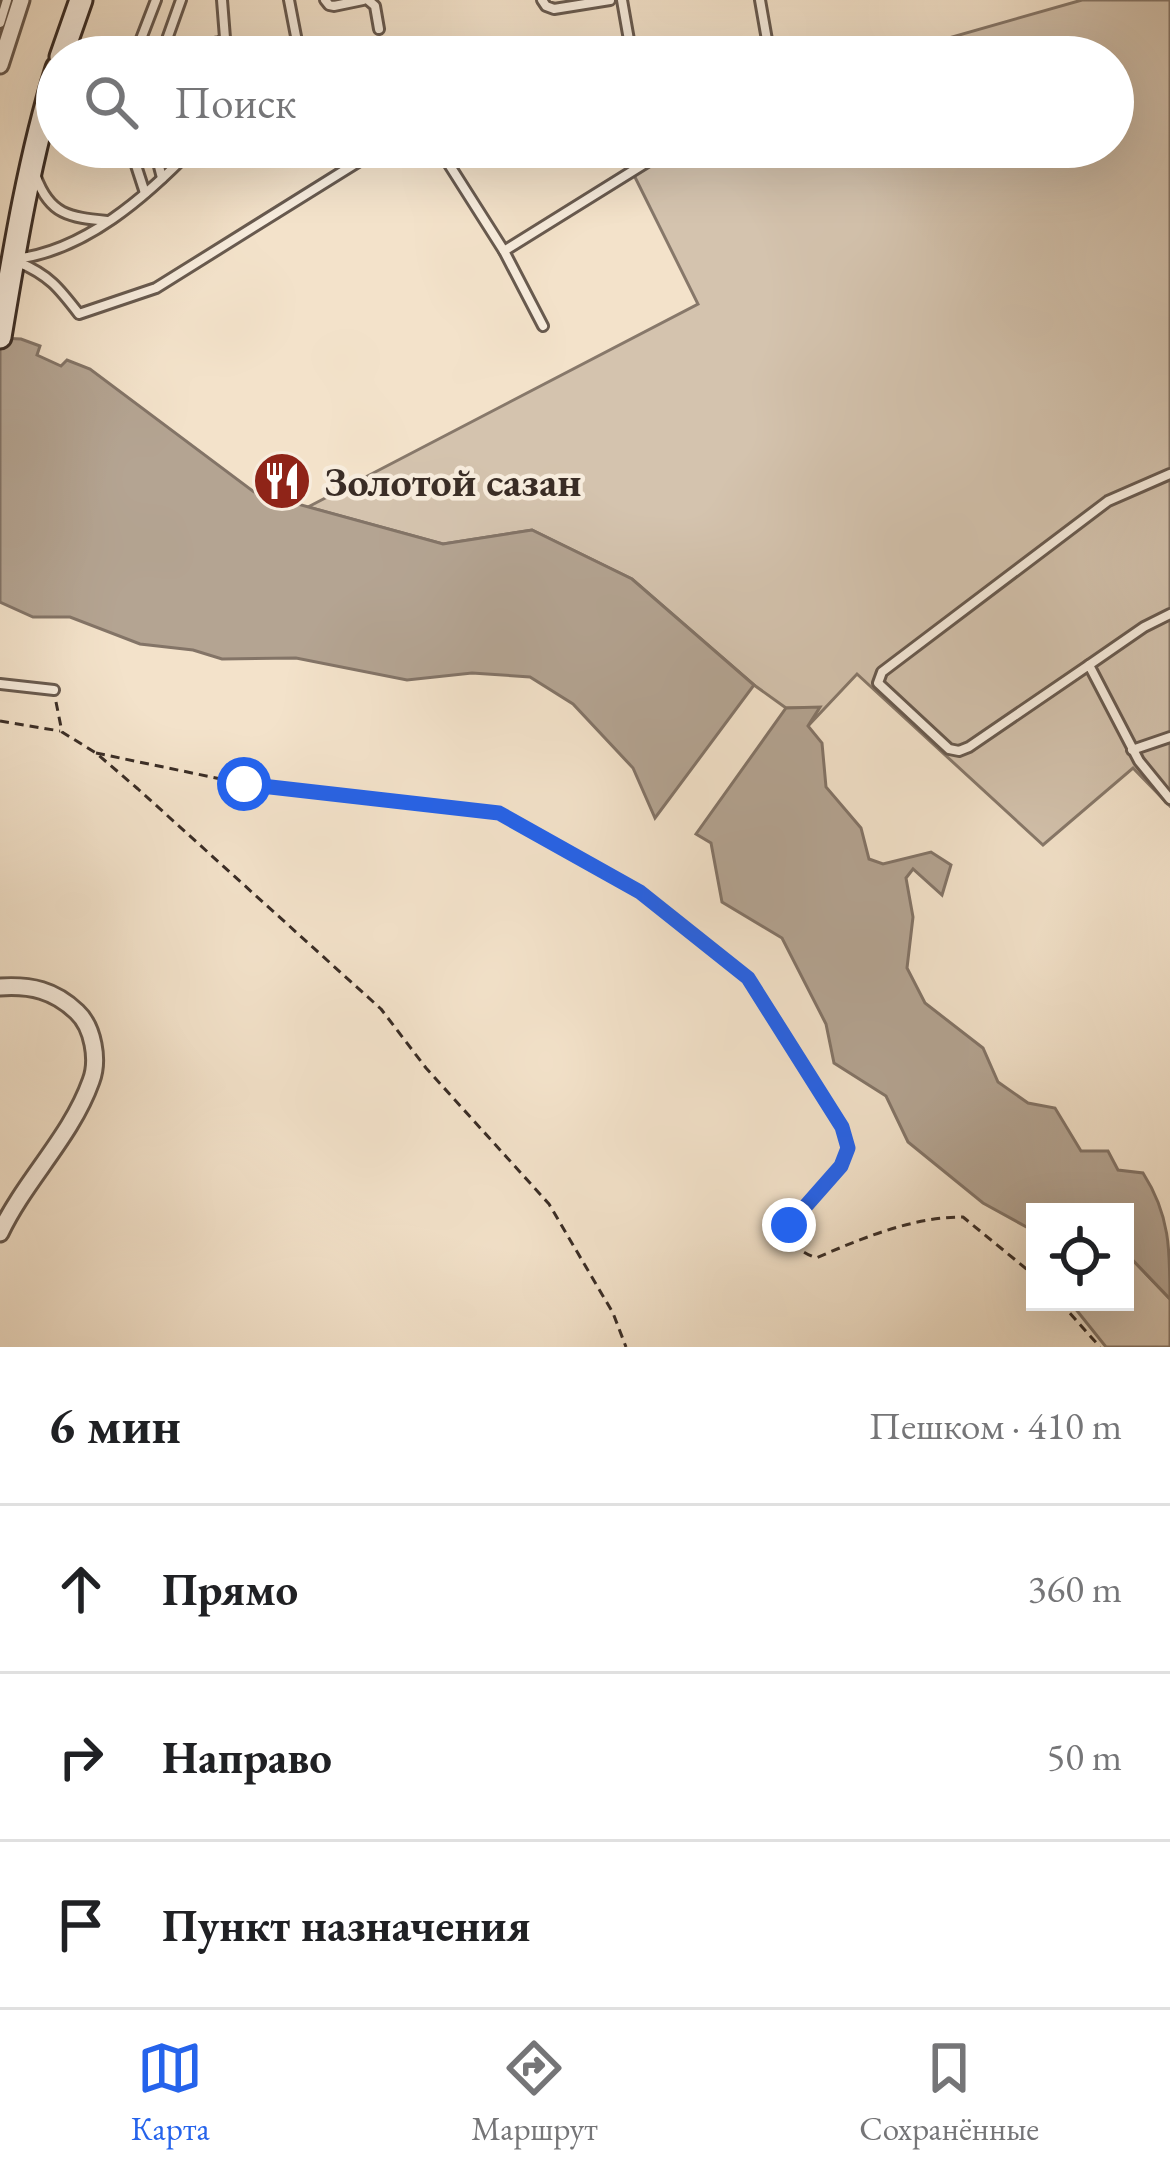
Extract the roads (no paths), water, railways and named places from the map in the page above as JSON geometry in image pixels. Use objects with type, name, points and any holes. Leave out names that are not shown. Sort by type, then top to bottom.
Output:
[{"type":"main road","points":[[68,36],[81,0]]},
{"type":"main road","points":[[1,330],[6,260],[36,146]]},
{"type":"street","points":[[0,65],[21,0]]},
{"type":"street","points":[[0,987],[31,987],[57,995],[82,1017],[94,1046],[94,1077],[0,1233]]},
{"type":"lane","points":[[0,23],[7,0]]},
{"type":"lane","points":[[142,36],[156,0]]},
{"type":"lane","points":[[168,36],[182,0]]},
{"type":"lane","points":[[222,0],[226,36]]},
{"type":"lane","points":[[290,0],[296,36]]},
{"type":"lane","points":[[325,0],[334,6],[366,0],[375,6],[379,28]]},
{"type":"lane","points":[[542,0],[554,10],[610,0]]},
{"type":"lane","points":[[622,0],[628,36]]},
{"type":"lane","points":[[760,0],[766,36]]},
{"type":"lane","points":[[31,164],[44,199],[69,218],[108,222]]},
{"type":"lane","points":[[137,168],[145,193]]},
{"type":"lane","points":[[160,168],[163,179]]},
{"type":"lane","points":[[6,260],[39,256],[108,222],[174,168]]},
{"type":"lane","points":[[6,260],[43,273],[80,314],[156,288],[348,168]]},
{"type":"lane","points":[[451,168],[504,251],[543,326]]},
{"type":"lane","points":[[504,251],[637,168]]},
{"type":"lane","points":[[1170,474],[1108,501],[882,672],[878,683],[949,749],[959,751],[1170,614]]},
{"type":"lane","points":[[1089,665],[1132,750],[1170,800]]},
{"type":"lane","points":[[0,684],[54,690]]},
{"type":"lane","points":[[1132,750],[1170,736]]},
{"type":"place","name":"Золотой сазан","points":[[282,481]]}]
